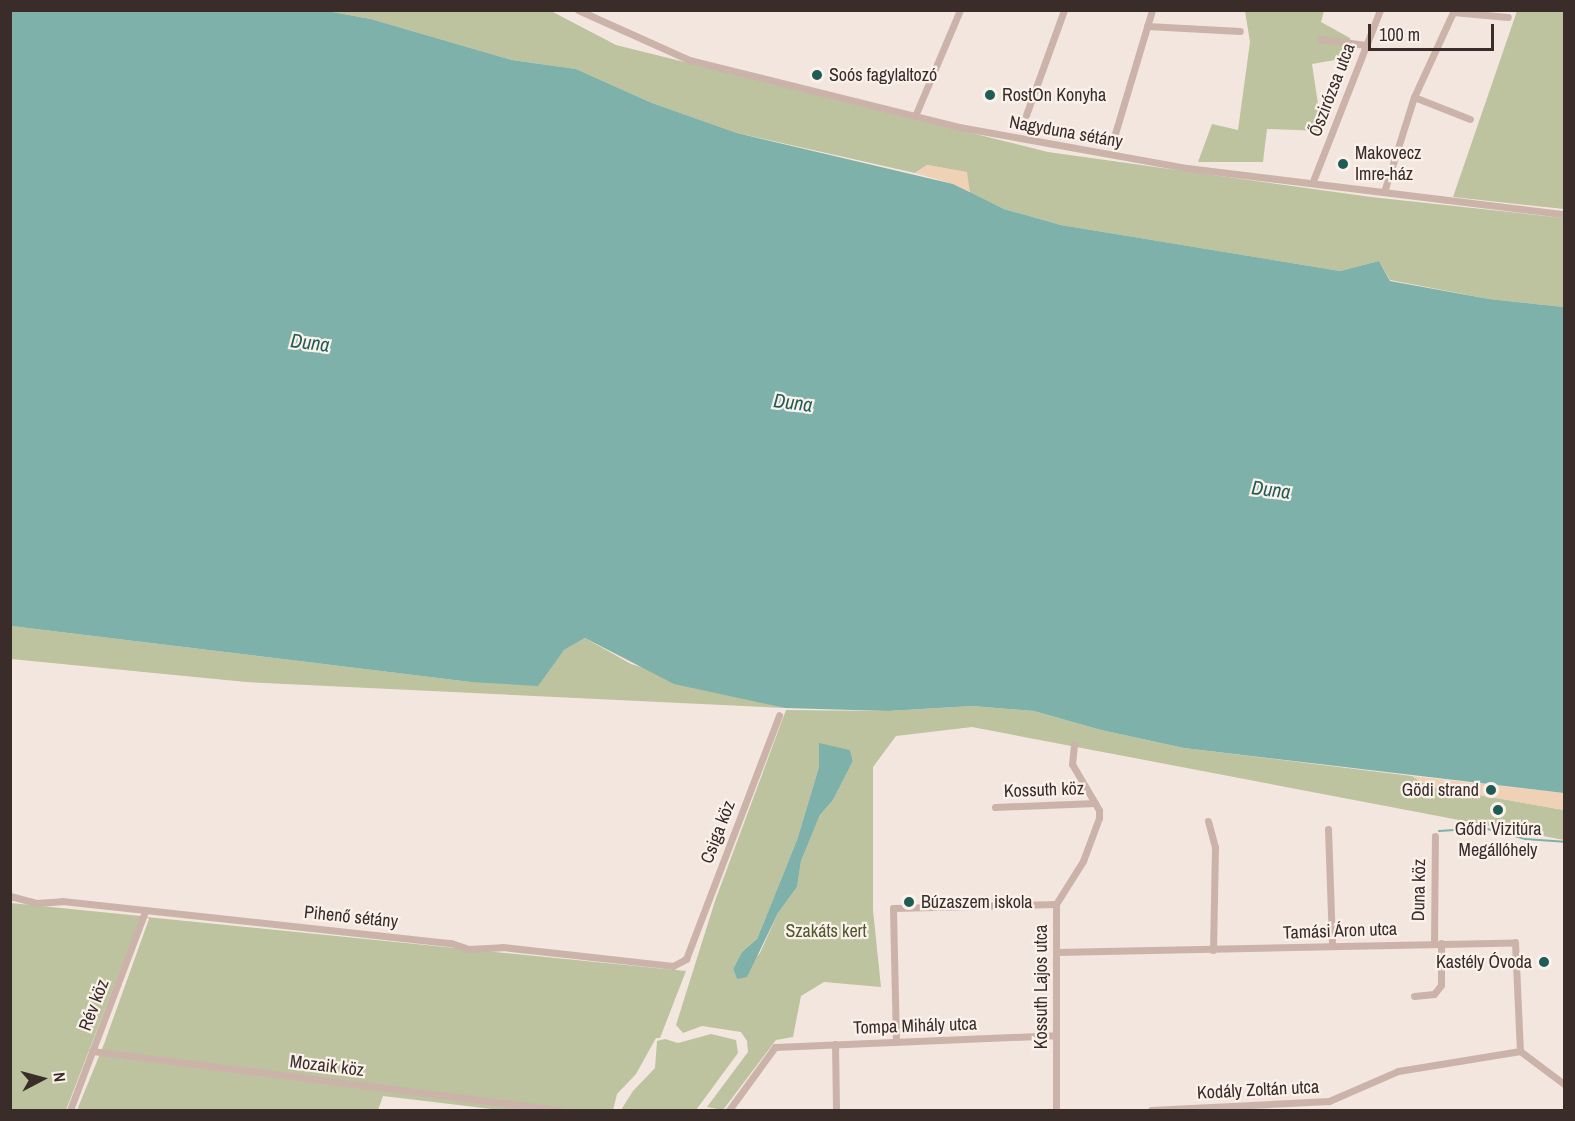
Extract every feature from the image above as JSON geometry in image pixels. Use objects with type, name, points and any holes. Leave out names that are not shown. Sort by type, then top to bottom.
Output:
[{"type":"street","name":"Nagyduna sétány","points":[[578,10],[689,60],[915,116],[1108,155],[1313,181],[1479,207],[1564,214]]},
{"type":"street","points":[[915,116],[960,10]]},
{"type":"street","points":[[1026,115],[1064,10]]},
{"type":"street","points":[[1114,137],[1152,10]]},
{"type":"street","name":"Őszirózsa utca","points":[[1313,181],[1380,10]]},
{"type":"street","points":[[1384,192],[1414,97],[1453,11],[1508,17]]},
{"type":"street","points":[[1147,26],[1240,31]]},
{"type":"street","points":[[1320,39],[1366,45]]},
{"type":"street","points":[[1414,97],[1470,119]]},
{"type":"street","name":"Csiga köz","points":[[686,959],[778,716]]},
{"type":"street","points":[[1074,744],[1072,764],[1095,803]]},
{"type":"street","name":"Kossuth köz","points":[[995,807],[1095,803]]},
{"type":"street","name":"Kossuth Lajos utca","points":[[1056,1110],[1056,904],[1083,861],[1099,818],[1095,803]]},
{"type":"street","points":[[1208,821],[1215,848],[1213,950]]},
{"type":"street","points":[[1328,830],[1332,946]]},
{"type":"street","name":"Duna köz","points":[[1414,996],[1434,994],[1442,985],[1437,944],[1435,836]]},
{"type":"street","name":"Pihenő sétány","points":[[10,896],[36,903],[62,901],[451,943],[468,949],[502,947],[673,966],[686,959]]},
{"type":"street","points":[[896,1042],[893,908],[1056,904]]},
{"type":"street","name":"Rév köz","points":[[70,1110],[146,911]]},
{"type":"street","name":"Tamási Áron utca","points":[[1056,952],[1515,942],[1520,1052]]},
{"type":"street","name":"Tompa Mihály utca","points":[[729,1110],[774,1047],[1056,1035]]},
{"type":"street","points":[[835,1044],[836,1110]]},
{"type":"street","name":"Mozaik köz","points":[[92,1051],[558,1110]]},
{"type":"street","points":[[1520,1052],[1564,1084]]},
{"type":"street","name":"Kodály Zoltán utca","points":[[1151,1110],[1329,1101],[1398,1071],[1520,1052]]},
{"type":"green space","points":[[327,11],[551,11],[616,45],[1048,152],[1371,197],[1564,218],[1564,307],[1489,299],[1390,280],[1379,261],[1340,271],[1061,225],[1004,209],[970,193],[965,172],[927,165],[915,173],[737,133],[652,103],[576,69],[512,60],[371,19]]},
{"type":"green space","points":[[1245,11],[1324,11],[1321,22],[1350,38],[1352,57],[1312,64],[1322,131],[1267,129],[1263,162],[1198,162],[1212,124],[1238,130],[1250,42]]},
{"type":"green space","points":[[1517,11],[1564,11],[1564,209],[1453,197]]},
{"type":"green space","points":[[11,626],[471,682],[549,669],[564,650],[585,638],[631,664],[785,708],[246,682],[11,659]]},
{"type":"green space","name":"Szakáts kert","points":[[972,706],[1034,711],[1101,730],[1184,748],[1412,776],[1428,786],[1564,810],[1564,840],[972,727],[896,736],[873,767],[873,910],[881,987],[824,982],[801,996],[793,1037],[776,1040],[723,1110],[707,1107],[748,1052],[747,1041],[741,1032],[702,1026],[683,1033],[676,1025],[715,901],[786,710],[888,711]],"holes":[[[819,744],[850,750],[853,761],[833,800],[820,815],[801,861],[797,887],[778,913],[760,953],[737,979],[733,969],[742,952],[757,939],[797,840],[819,767]]]},
{"type":"green space","points":[[11,903],[141,916],[66,1110],[11,1110]]},
{"type":"green space","points":[[146,917],[686,971],[660,1038],[656,1038],[636,1074],[617,1094],[613,1110],[500,1110],[383,1096],[378,1110],[77,1110],[104,1044],[149,919]]},
{"type":"green space","points":[[711,1034],[736,1040],[738,1053],[696,1110],[621,1110],[633,1091],[655,1068],[657,1041],[665,1039],[678,1043]]},
{"type":"sand","points":[[927,165],[967,172],[970,193],[953,184],[915,173]]},
{"type":"sand","name":"Gödi strand","points":[[1412,776],[1564,793],[1564,810],[1428,786]]},
{"type":"water","name":"Duna","points":[[11,10],[327,11],[371,19],[512,60],[576,69],[652,103],[737,133],[953,184],[1004,209],[1061,225],[1340,271],[1379,261],[1390,281],[1489,299],[1564,307],[1564,793],[1184,748],[1101,730],[1034,711],[972,706],[888,711],[785,708],[674,684],[585,638],[564,650],[538,686],[471,682],[11,626]]},
{"type":"water","points":[[819,743],[850,750],[853,761],[833,800],[820,815],[801,861],[797,887],[778,913],[747,977],[737,979],[733,969],[742,952],[757,939],[797,840],[819,767]]},
{"type":"waterway","points":[[1439,831],[1484,828],[1525,839],[1564,842]]},
{"type":"place","name":"Soós fagylaltozó","points":[[817,75]]},
{"type":"place","name":"RostOn Konyha","points":[[990,95]]},
{"type":"place","name":"Makovecz Imre-ház","points":[[1343,164]]},
{"type":"place","name":"Gödi strand","points":[[1491,790]]},
{"type":"place","name":"Gődi Vizitúra Megállóhely","points":[[1498,810]]},
{"type":"place","name":"Búzaszem iskola","points":[[909,902]]},
{"type":"place","name":"Kastély Óvoda","points":[[1544,962]]}]
